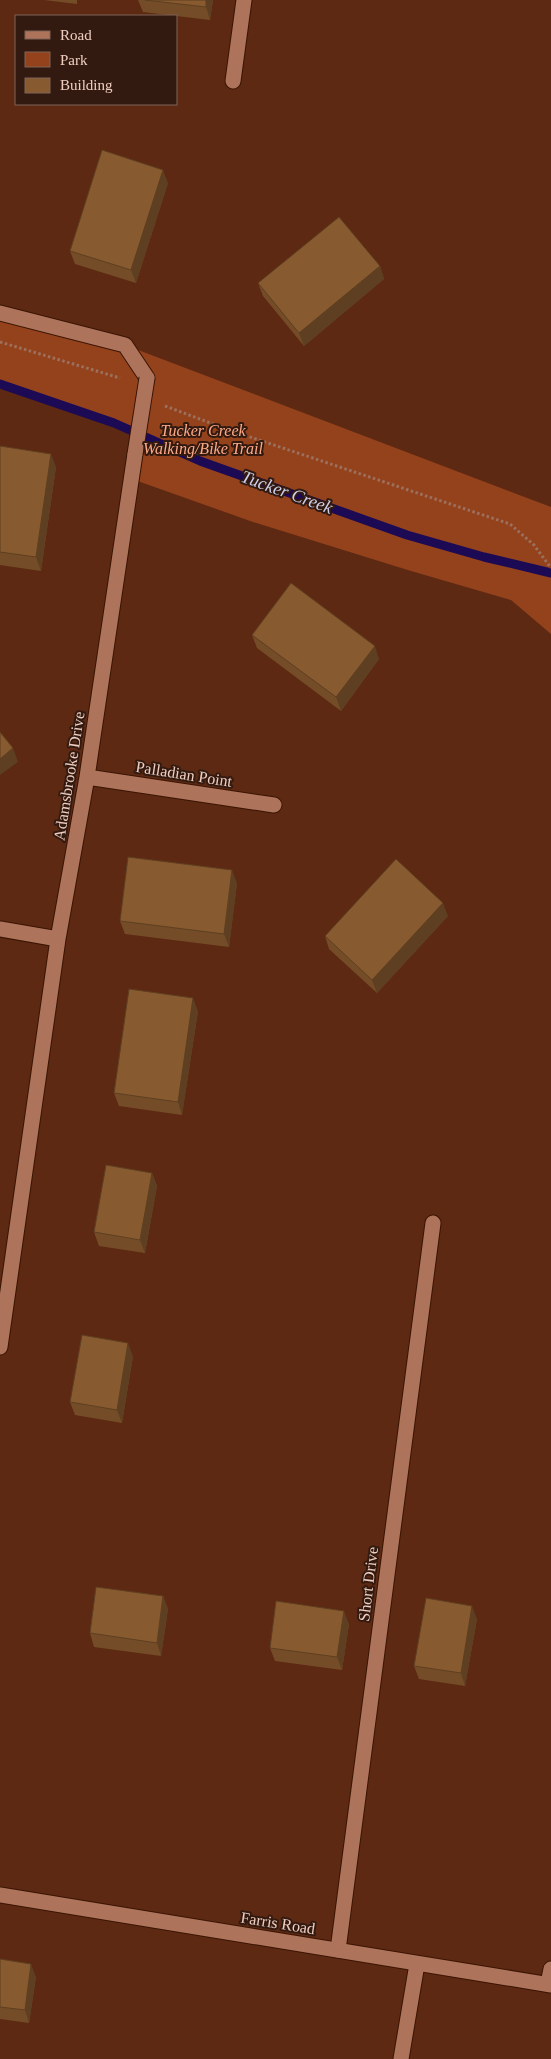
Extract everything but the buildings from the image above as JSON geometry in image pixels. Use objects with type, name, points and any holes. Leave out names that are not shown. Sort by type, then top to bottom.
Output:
[{"type":"street","points":[[233,81],[244,0]]},
{"type":"street","name":"Adamsbrooke Drive","points":[[0,313],[124,346],[147,378],[87,777],[58,939],[0,1347]]},
{"type":"street","name":"Palladian Point","points":[[87,777],[274,805]]},
{"type":"street","points":[[0,929],[58,939]]},
{"type":"street","name":"Short Drive","points":[[338,1950],[433,1223]]},
{"type":"street","name":"Farris Road","points":[[0,1895],[417,1964],[550,1979]]},
{"type":"street","points":[[401,2059],[417,1964]]},
{"type":"path","points":[[0,342],[122,379]]},
{"type":"path","points":[[165,406],[232,432],[510,524],[534,545],[551,568]]},
{"type":"green space","name":"Tucker Creek Walking/Bike Trail","points":[[0,313],[125,345],[551,507],[551,634],[511,600],[253,522],[132,479],[138,437],[22,390],[0,384]]},
{"type":"waterway","name":"Tucker Creek","points":[[0,384],[114,423],[200,461],[407,535],[484,557],[551,573]]}]
